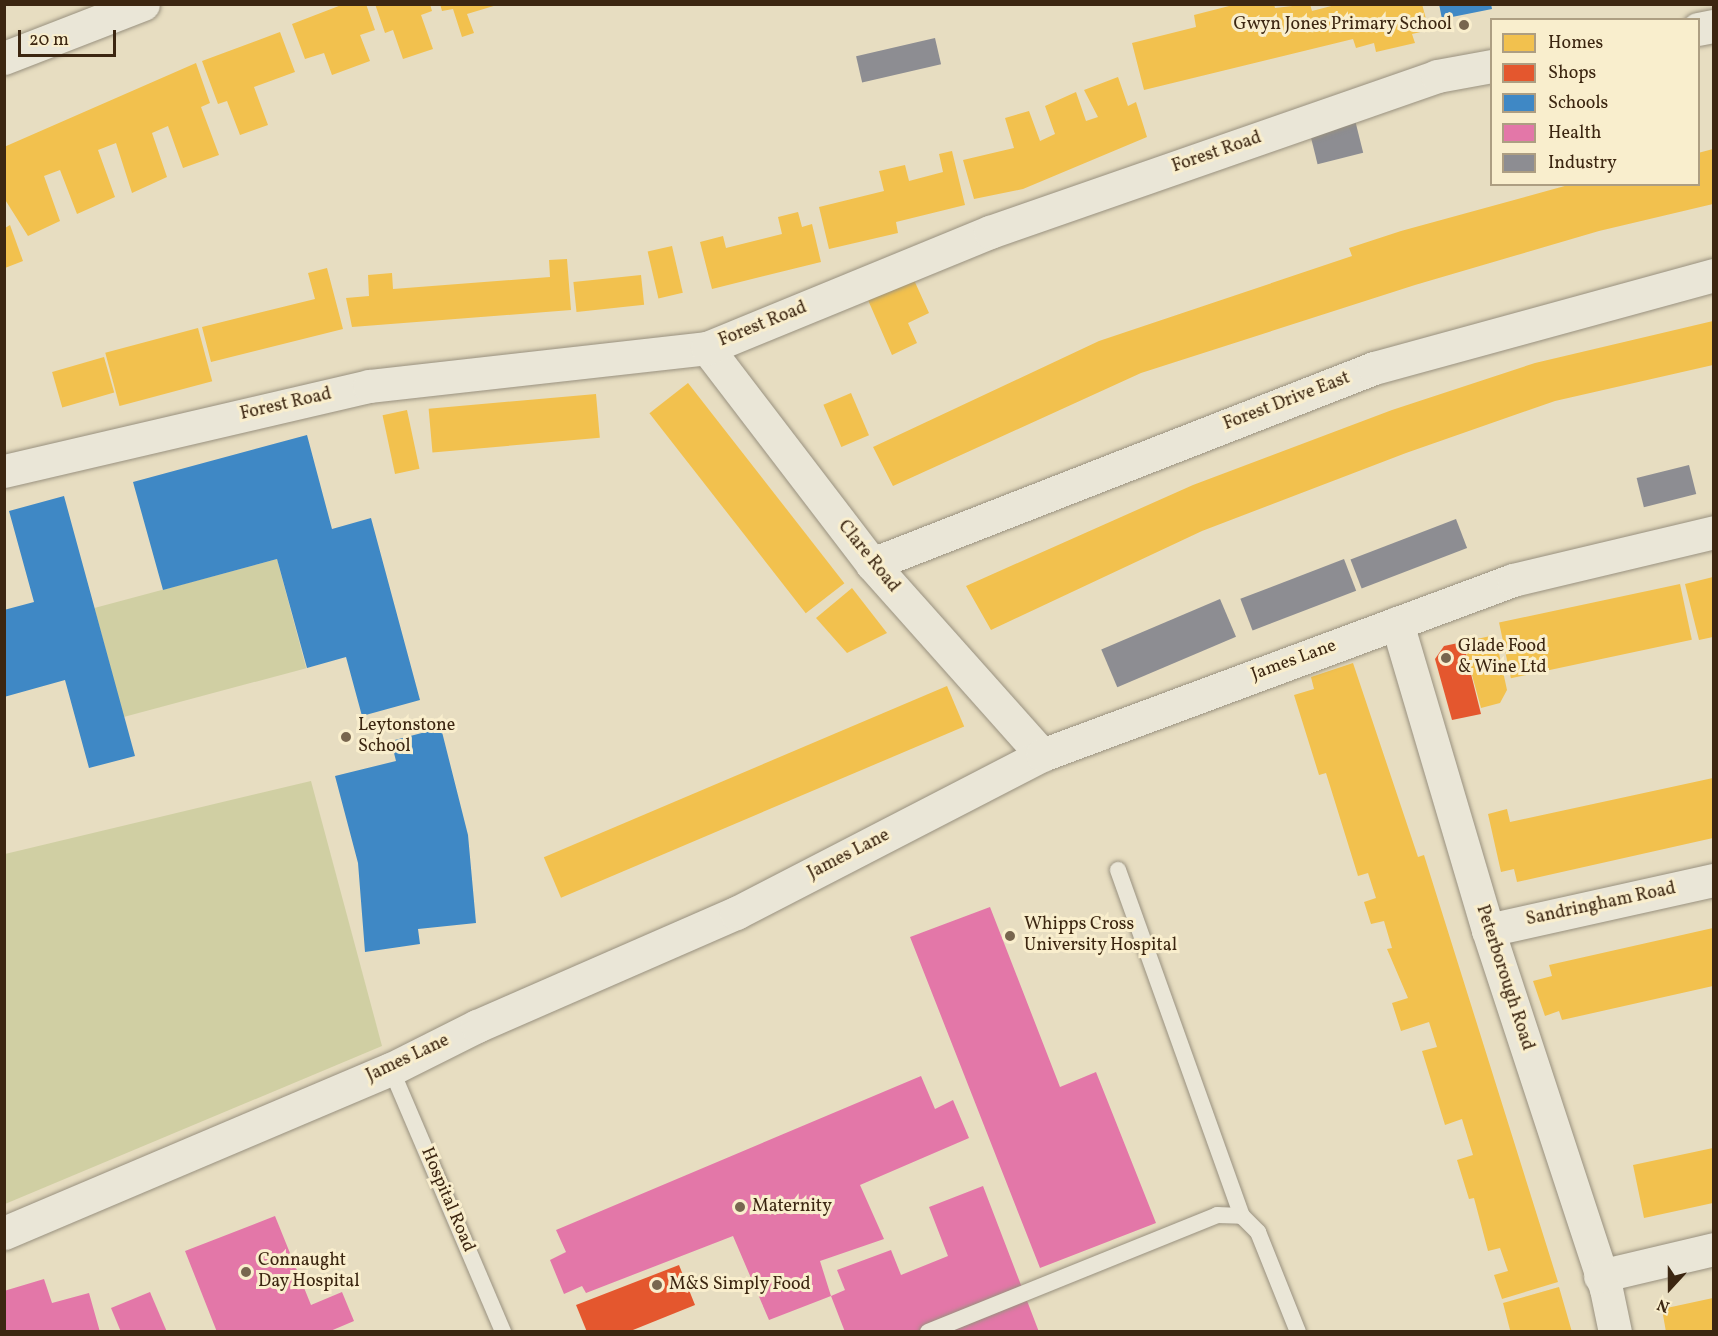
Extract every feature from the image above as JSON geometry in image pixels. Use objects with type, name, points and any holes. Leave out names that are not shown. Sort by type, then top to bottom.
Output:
[{"type":"street","points":[[4,58],[144,4]]},
{"type":"street","name":"Forest Road","points":[[4,471],[369,386],[707,348],[990,232],[1437,76],[1490,66]]},
{"type":"street","name":"Forest Drive East","points":[[872,564],[1374,368],[1713,275]]},
{"type":"street","name":"Clare Road","points":[[707,348],[872,564],[1041,755]]},
{"type":"street","name":"James Lane","points":[[4,1233],[391,1069],[477,1026],[736,913],[1041,755],[1513,580],[1713,532]]},
{"type":"street","name":"Peterborough Road","points":[[1397,623],[1488,930],[1600,1276],[1615,1332]]},
{"type":"street","name":"Sandringham Road","points":[[1488,930],[1713,880]]},
{"type":"street","points":[[1600,1276],[1713,1249]]},
{"type":"lane","points":[[1118,870],[1242,1216],[1258,1232],[1298,1332]]},
{"type":"lane","name":"Hospital Road","points":[[391,1069],[503,1332]]},
{"type":"lane","points":[[928,1332],[1217,1215],[1242,1216]]},
{"type":"green space","points":[[277,559],[306,668],[124,717],[94,608]]},
{"type":"green space","points":[[311,781],[382,1046],[5,1204],[5,854]]},
{"type":"building: Homes","points":[[344,4],[366,4],[375,30],[360,35],[370,61],[332,75],[324,53],[305,59],[292,24]]},
{"type":"building: Homes","points":[[375,4],[430,4],[432,11],[421,15],[433,49],[403,59],[393,30],[385,33]]},
{"type":"building: Homes","points":[[440,4],[497,5],[467,14],[474,33],[462,37],[453,9],[442,11]]},
{"type":"building: Homes","points":[[1237,4],[1274,4],[1275,8],[1310,4],[1312,11],[1339,4],[1422,4],[1429,30],[1412,34],[1415,43],[1376,52],[1374,43],[1356,48],[1353,39],[1144,90],[1132,43],[1196,27],[1194,15]]},
{"type":"building: Homes","points":[[280,32],[295,72],[254,87],[268,125],[240,135],[227,101],[218,104],[202,61]]},
{"type":"building: Homes","points":[[196,63],[210,103],[201,107],[219,155],[183,168],[168,126],[152,133],[167,177],[132,193],[116,143],[98,150],[115,197],[77,214],[60,170],[44,176],[60,221],[28,236],[4,198],[4,147]]},
{"type":"building: Homes","points":[[1118,77],[1128,106],[1136,102],[1147,137],[1023,189],[974,199],[963,160],[1014,148],[1005,118],[1029,111],[1040,141],[1055,134],[1045,106],[1076,92],[1086,121],[1098,117],[1084,90]]},
{"type":"building: Homes","points":[[1713,149],[1713,204],[1599,231],[1415,285],[1141,373],[893,486],[873,447],[1099,341],[1352,256],[1349,248],[1401,231],[1565,186],[1700,186],[1700,152]]},
{"type":"building: Homes","points":[[952,151],[965,205],[896,222],[898,233],[829,249],[819,207],[884,191],[879,171],[905,165],[909,181],[943,172],[939,154]]},
{"type":"building: Homes","points":[[798,212],[802,227],[812,224],[821,262],[712,289],[700,242],[723,236],[726,248],[782,234],[778,217]]},
{"type":"building: Homes","points":[[10,225],[23,261],[5,268],[5,228]]},
{"type":"building: Homes","points":[[672,246],[683,293],[658,298],[648,252]]},
{"type":"building: Homes","points":[[567,259],[571,310],[352,327],[346,298],[369,296],[368,275],[392,273],[393,289],[550,277],[549,260]]},
{"type":"building: Homes","points":[[327,268],[343,329],[211,362],[202,327],[315,299],[308,273]]},
{"type":"building: Homes","points":[[641,275],[644,305],[577,312],[573,282]]},
{"type":"building: Homes","points":[[914,280],[929,313],[908,323],[917,343],[892,355],[868,300]]},
{"type":"building: Homes","points":[[1713,321],[1713,365],[1555,401],[1406,453],[1202,531],[991,630],[966,586],[1193,485],[1392,410],[1535,363]]},
{"type":"building: Homes","points":[[198,328],[212,381],[120,406],[105,353]]},
{"type":"building: Homes","points":[[104,357],[114,393],[62,407],[52,372]]},
{"type":"building: Homes","points":[[688,383],[844,583],[806,613],[649,413]]},
{"type":"building: Homes","points":[[851,393],[869,435],[841,447],[823,405]]},
{"type":"building: Homes","points":[[596,394],[600,438],[432,452],[429,409]]},
{"type":"building: Homes","points":[[407,410],[419,469],[395,474],[383,415]]},
{"type":"building: Homes","points":[[1713,577],[1713,637],[1699,640],[1685,584]]},
{"type":"building: Homes","points":[[1680,584],[1692,640],[1511,678],[1499,622]]},
{"type":"building: Homes","points":[[852,588],[887,633],[847,653],[816,618]]},
{"type":"building: Homes","points":[[1495,635],[1507,690],[1500,703],[1481,708],[1463,642]]},
{"type":"building: Homes","points":[[1353,663],[1418,857],[1424,855],[1558,1282],[1502,1299],[1494,1275],[1508,1271],[1500,1248],[1488,1251],[1474,1198],[1469,1199],[1457,1160],[1473,1155],[1462,1119],[1445,1125],[1422,1051],[1437,1047],[1429,1022],[1401,1031],[1392,1003],[1408,998],[1387,949],[1392,948],[1384,921],[1371,924],[1364,902],[1376,898],[1368,873],[1358,876],[1326,773],[1319,775],[1294,695],[1314,689],[1311,677]]},
{"type":"building: Homes","points":[[947,686],[964,727],[561,898],[544,857]]},
{"type":"building: Homes","points":[[1713,778],[1713,838],[1517,882],[1514,869],[1501,872],[1488,814],[1507,809],[1510,822]]},
{"type":"building: Homes","points":[[1713,928],[1713,986],[1562,1020],[1559,1011],[1545,1016],[1533,981],[1552,976],[1549,965]]},
{"type":"building: Homes","points":[[1713,1148],[1713,1203],[1644,1218],[1633,1165]]},
{"type":"building: Homes","points":[[1559,1287],[1572,1332],[1506,1332],[1510,1330],[1503,1303]]},
{"type":"building: Homes","points":[[1713,1298],[1713,1332],[1666,1332],[1662,1309]]},
{"type":"building: Shops","points":[[1463,642],[1481,714],[1452,720],[1435,659],[1444,646]]},
{"type":"building: Shops","name":"M&S Simply Food","points":[[679,1265],[695,1305],[628,1332],[587,1332],[576,1305]]},
{"type":"building: Schools","points":[[1439,4],[1491,4],[1492,9],[1442,19]]},
{"type":"building: Schools","points":[[307,435],[332,529],[371,518],[420,700],[362,716],[346,657],[307,668],[277,559],[163,590],[133,482]]},
{"type":"building: Schools","points":[[64,496],[135,756],[89,768],[65,680],[4,697],[4,610],[34,602],[9,511]]},
{"type":"building: Schools","points":[[441,728],[468,835],[476,923],[418,929],[420,944],[365,952],[358,863],[335,776],[396,761],[391,741]]},
{"type":"building: Health","points":[[990,907],[1060,1087],[1096,1072],[1156,1223],[1040,1268],[910,937]]},
{"type":"building: Health","name":"Maternity","points":[[921,1076],[935,1109],[953,1100],[969,1138],[860,1185],[884,1239],[820,1261],[831,1296],[769,1320],[733,1236],[586,1293],[582,1286],[564,1294],[550,1260],[566,1252],[556,1230]]},
{"type":"building: Health","points":[[983,1186],[1039,1332],[845,1332],[831,1296],[845,1290],[837,1270],[891,1250],[901,1275],[948,1256],[929,1207]]},
{"type":"building: Health","name":"Connaught Day Hospital","points":[[275,1216],[311,1305],[342,1292],[354,1321],[328,1332],[217,1332],[185,1251]]},
{"type":"building: Health","points":[[44,1279],[52,1303],[89,1293],[100,1332],[4,1332],[4,1291]]},
{"type":"building: Health","points":[[150,1292],[167,1332],[121,1332],[111,1308]]},
{"type":"building: Industry","points":[[935,38],[941,64],[862,83],[856,56]]},
{"type":"building: Industry","points":[[1354,116],[1363,153],[1318,164],[1308,127]]},
{"type":"building: Industry","points":[[1689,465],[1696,494],[1644,507],[1637,478]]},
{"type":"building: Industry","points":[[1456,519],[1467,548],[1362,588],[1351,559]]},
{"type":"building: Industry","points":[[1344,559],[1356,591],[1253,631],[1240,599]]},
{"type":"building: Industry","points":[[1220,599],[1236,637],[1117,687],[1101,649]]},
{"type":"place","name":"Gwyn Jones Primary School","points":[[1464,25]]},
{"type":"place","name":"Glade Food & Wine Ltd","points":[[1446,658]]},
{"type":"place","name":"Leytonstone School","points":[[346,737]]},
{"type":"place","name":"Whipps Cross University Hospital","points":[[1010,936]]},
{"type":"place","name":"Maternity","points":[[740,1207]]},
{"type":"place","name":"Connaught Day Hospital","points":[[246,1272]]},
{"type":"place","name":"M&S Simply Food","points":[[657,1285]]}]
